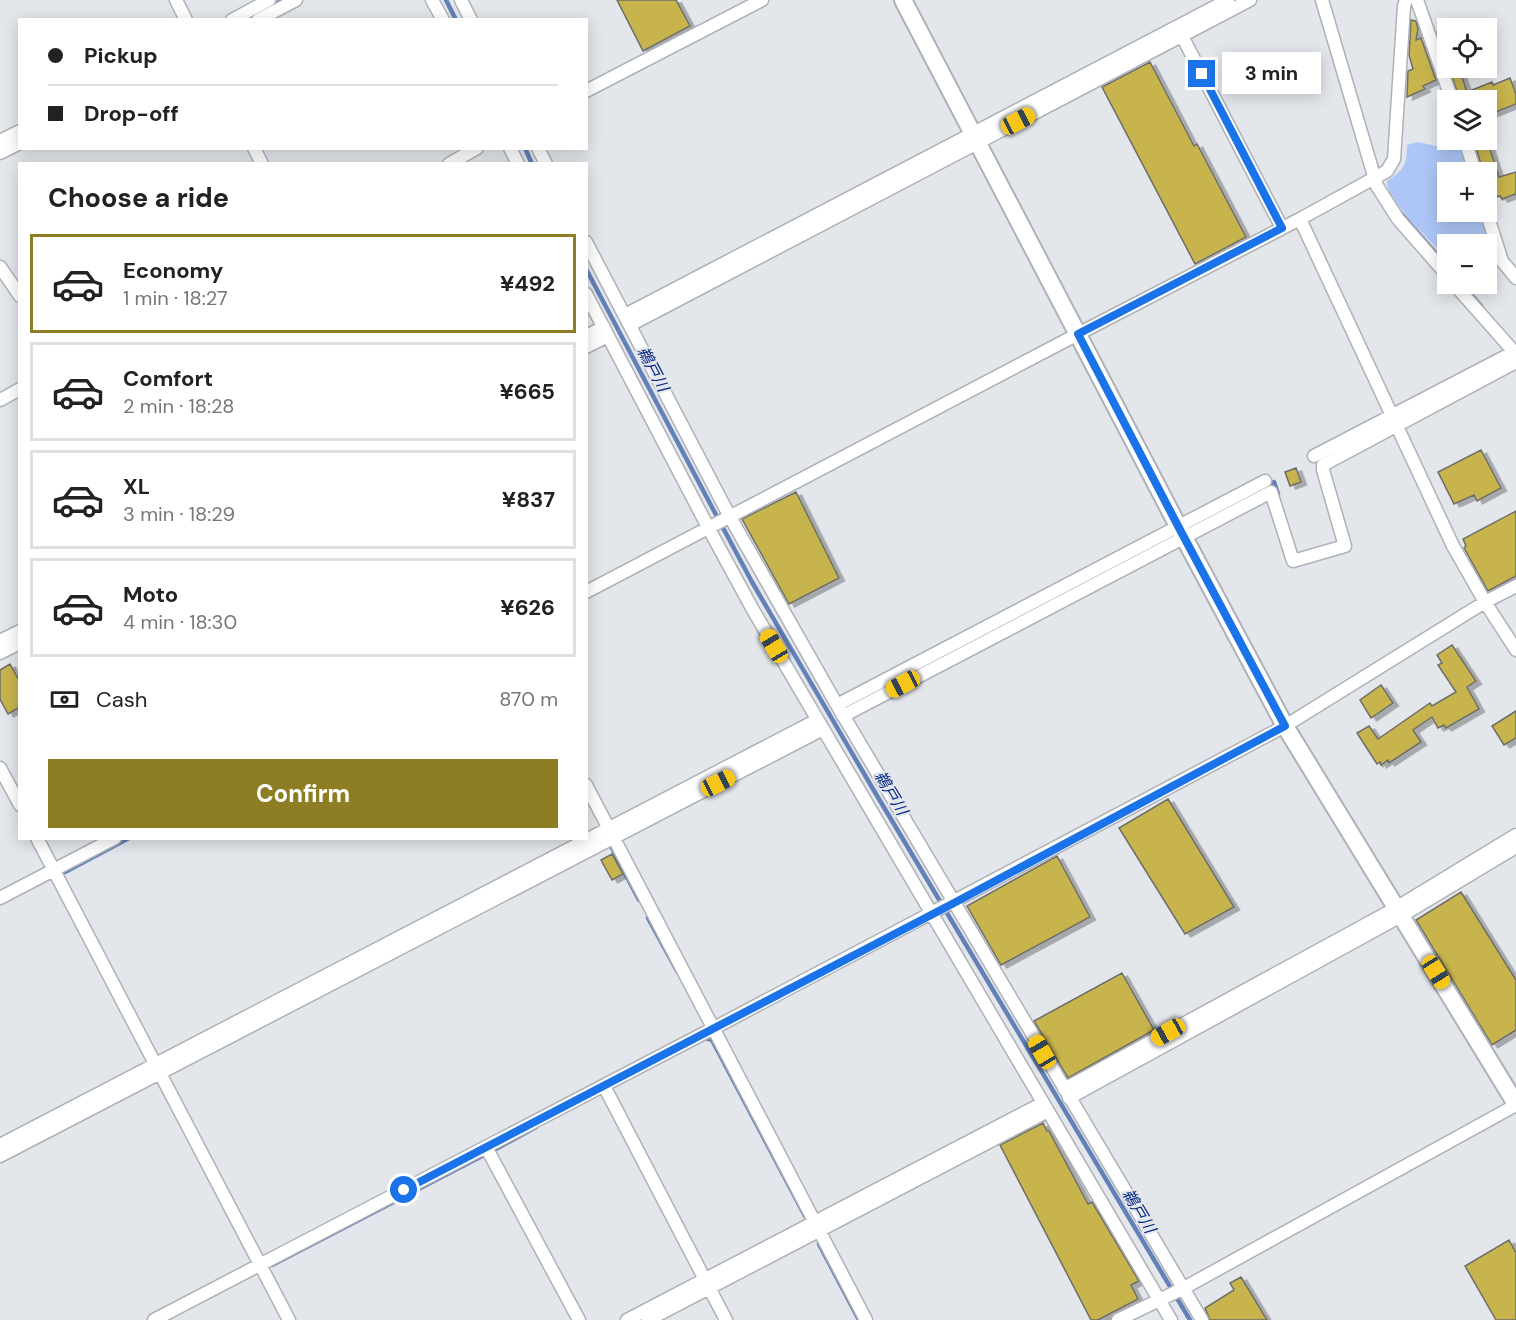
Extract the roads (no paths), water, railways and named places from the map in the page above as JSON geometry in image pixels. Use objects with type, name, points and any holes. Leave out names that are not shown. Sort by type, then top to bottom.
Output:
[{"type":"street","points":[[176,0],[185,18]]},
{"type":"street","points":[[236,18],[269,0]]},
{"type":"street","points":[[262,18],[296,0]]},
{"type":"street","points":[[432,0],[441,18]]},
{"type":"street","points":[[461,0],[470,18]]},
{"type":"street","points":[[588,91],[762,0]]},
{"type":"street","points":[[903,0],[1285,726],[1516,1104],[1180,1289],[1118,1320]]},
{"type":"street","points":[[628,320],[975,138],[1228,0]]},
{"type":"street","points":[[975,138],[1250,0]]},
{"type":"street","points":[[1322,0],[1377,186],[1398,219],[1437,263]]},
{"type":"street","points":[[588,591],[1300,219],[1387,171],[1394,159],[1406,0]]},
{"type":"street","points":[[1417,0],[1448,90]]},
{"type":"street","points":[[1182,36],[1282,228]]},
{"type":"street","points":[[0,141],[18,131]]},
{"type":"street","points":[[0,153],[18,144]]},
{"type":"street","points":[[452,162],[474,150]]},
{"type":"street","points":[[1300,219],[1453,546],[1516,650]]},
{"type":"street","points":[[1490,222],[1502,261],[1516,278]]},
{"type":"street","points":[[588,246],[728,518],[952,904],[1180,1289],[1202,1320]]},
{"type":"street","points":[[0,267],[18,293]]},
{"type":"street","points":[[840,710],[1181,532],[1271,492],[1293,561],[1345,546],[1323,465],[1394,421],[1515,356],[1462,294]]},
{"type":"street","points":[[588,298],[753,610],[934,913],[1045,1107],[1161,1298],[1171,1320]]},
{"type":"street","points":[[588,336],[606,332]]},
{"type":"street","points":[[588,346],[606,332]]},
{"type":"street","points":[[0,400],[18,390]]},
{"type":"street","points":[[1314,456],[1394,421]]},
{"type":"street","points":[[1181,532],[1265,481]]},
{"type":"street","points":[[154,1320],[714,1029],[1285,726],[1485,602],[1516,586]]},
{"type":"street","points":[[0,641],[18,632]]},
{"type":"street","points":[[0,653],[18,644]]},
{"type":"street","points":[[0,1145],[157,1068],[820,724]]},
{"type":"street","points":[[0,768],[18,801]]},
{"type":"street","points":[[588,788],[866,1320]]},
{"type":"street","points":[[1399,912],[1516,835]]},
{"type":"street","points":[[38,840],[289,1320]]},
{"type":"street","points":[[0,898],[111,840]]},
{"type":"street","points":[[1066,1093],[1516,847]]},
{"type":"street","points":[[0,1156],[157,1068]]},
{"type":"street","points":[[604,1086],[726,1320]]},
{"type":"street","points":[[627,1320],[707,1284],[1045,1107]]},
{"type":"street","points":[[486,1147],[579,1320]]},
{"type":"street","points":[[648,1320],[707,1284]]},
{"type":"waterway","points":[[249,18],[283,0]]},
{"type":"waterway","name":"鵜戸川","points":[[446,0],[455,18]]},
{"type":"waterway","name":"鵜戸川","points":[[526,150],[531,162]]},
{"type":"waterway","points":[[1398,210],[1437,255]]},
{"type":"waterway","name":"鵜戸川","points":[[588,273],[752,582],[1190,1320]]},
{"type":"waterway","points":[[1471,294],[1481,306]]},
{"type":"waterway","points":[[1266,487],[1274,482],[1278,494]]},
{"type":"waterway","points":[[65,872],[125,840]]},
{"type":"waterway","points":[[612,848],[639,900]]},
{"type":"waterway","points":[[648,918],[677,971]]},
{"type":"waterway","points":[[702,1040],[706,1038],[712,1040],[805,1216]]},
{"type":"waterway","points":[[494,1150],[536,1127]]},
{"type":"waterway","points":[[272,1265],[484,1155]]},
{"type":"waterway","points":[[819,1244],[859,1320]]}]
